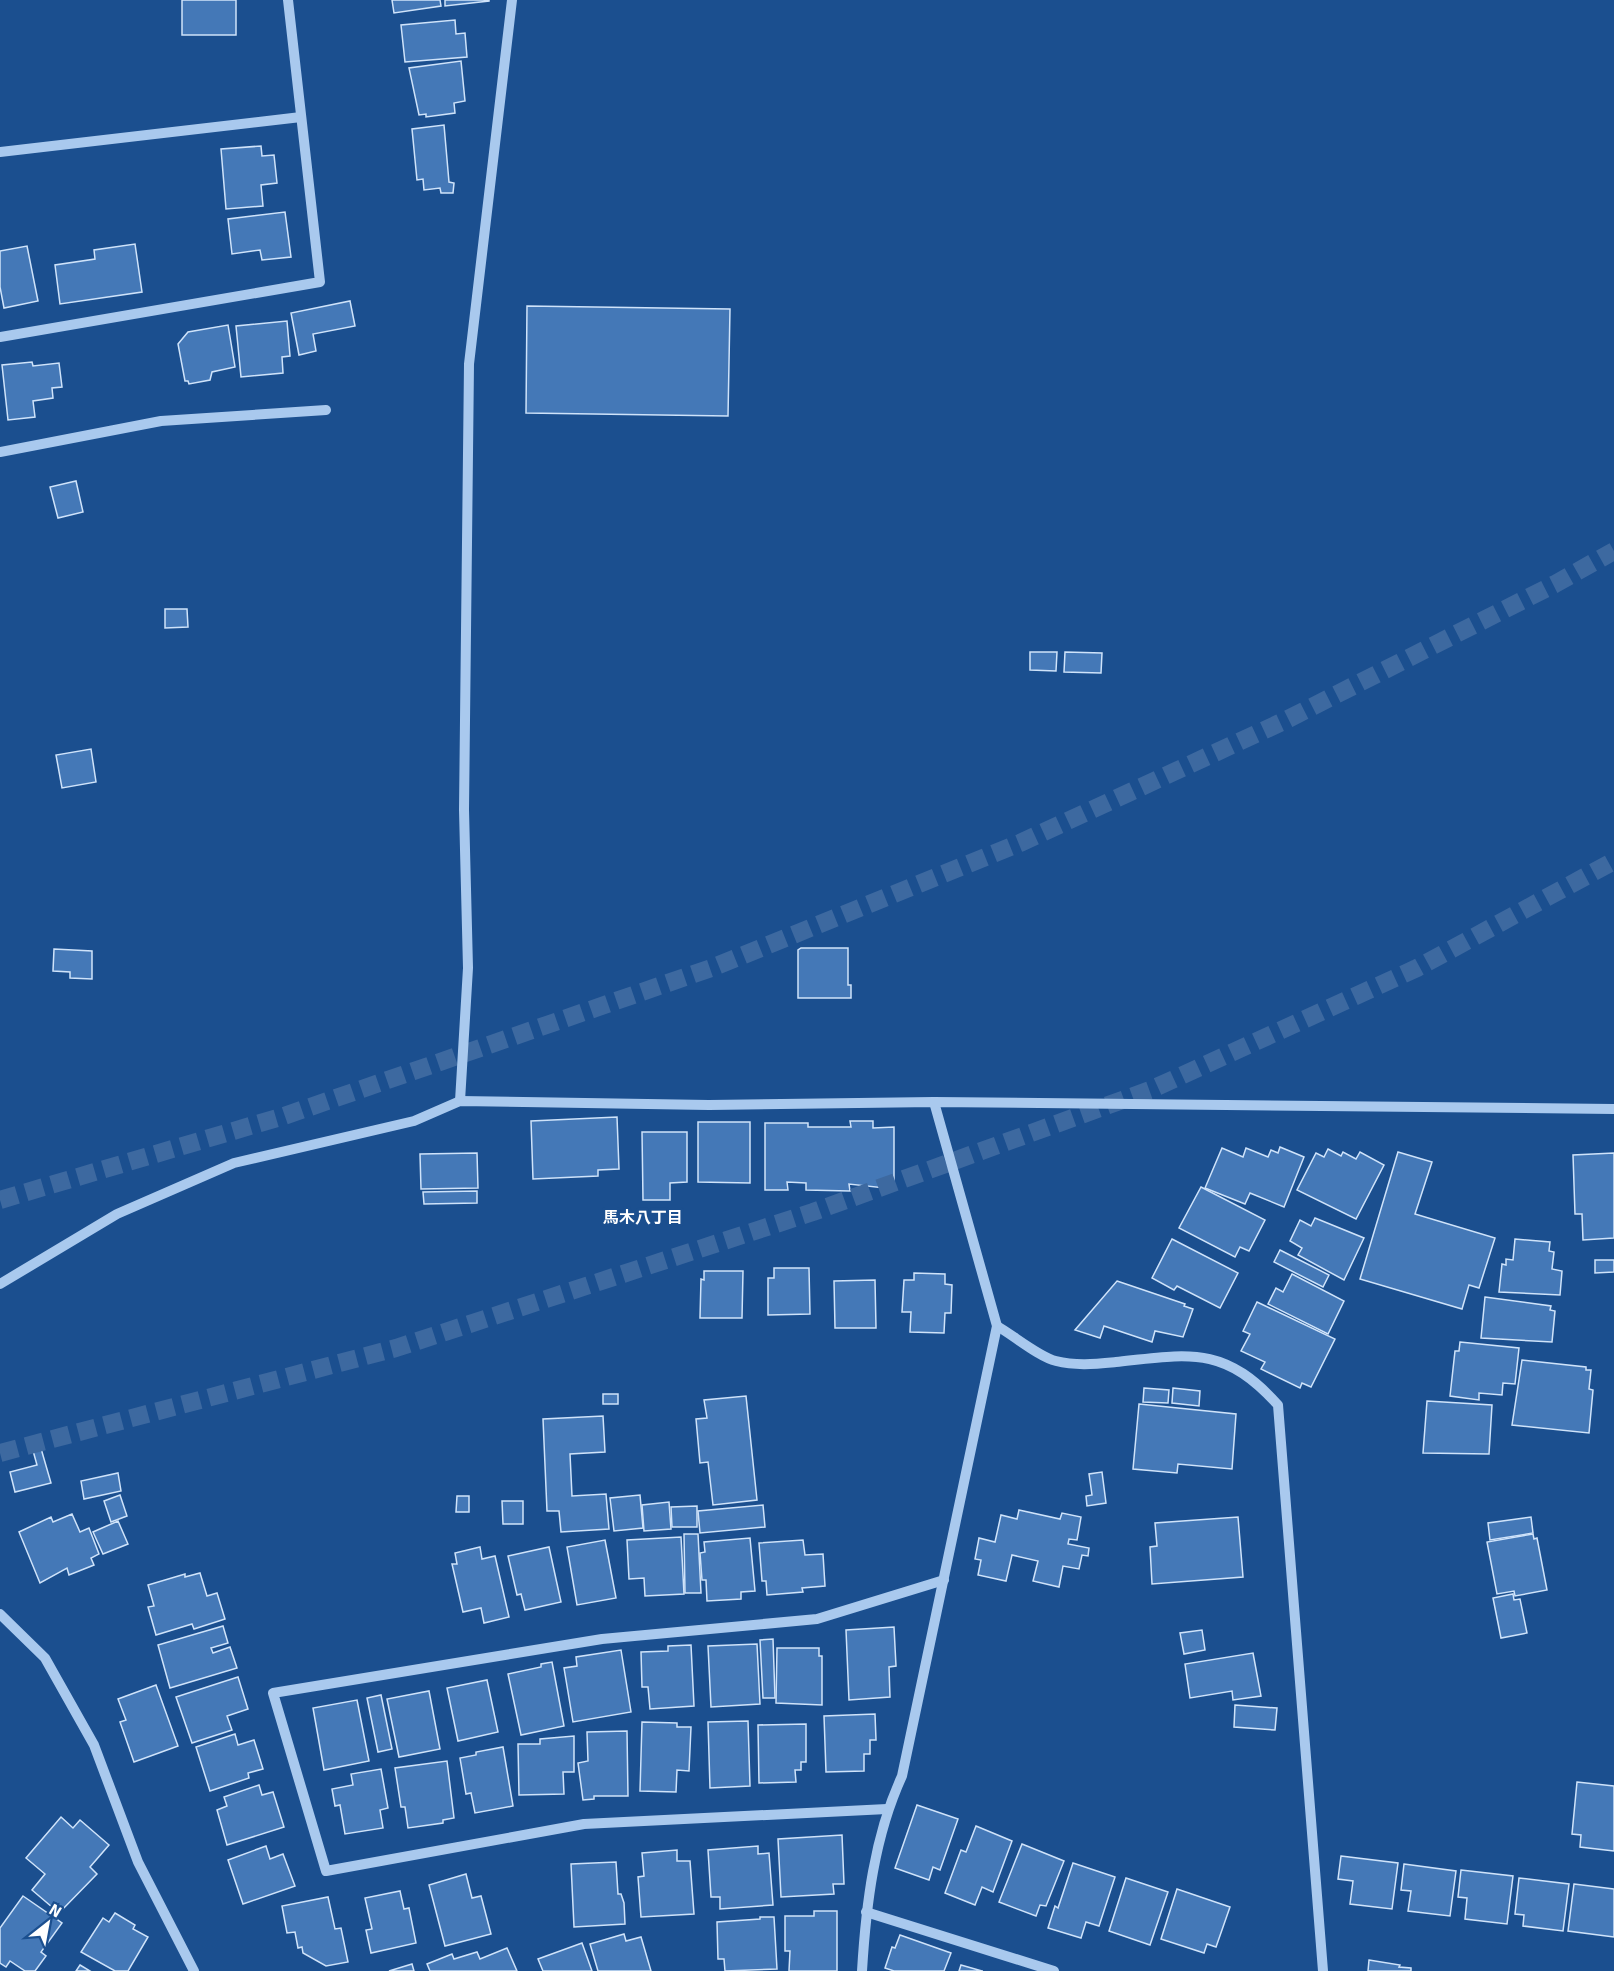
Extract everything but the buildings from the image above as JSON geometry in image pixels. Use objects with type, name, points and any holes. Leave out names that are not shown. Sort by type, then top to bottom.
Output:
[{"type":"street","points":[[0,337],[320,282],[288,0]]},
{"type":"street","points":[[460,1101],[468,968],[464,810],[470,347],[512,0]]},
{"type":"street","points":[[0,152],[301,117]]},
{"type":"street","points":[[0,452],[160,421],[326,410]]},
{"type":"street","points":[[0,1284],[117,1214],[234,1163],[414,1121],[460,1101],[709,1105],[934,1102],[1614,1109]]},
{"type":"street","points":[[862,1971],[866,1912],[887,1809],[902,1776],[997,1326],[934,1102]]},
{"type":"street","points":[[997,1326],[1054,1360],[1086,1365],[1182,1355],[1224,1362],[1256,1380],[1278,1405],[1323,1971]]},
{"type":"street","points":[[887,1809],[584,1824],[326,1871],[273,1693],[602,1639],[817,1619],[944,1580]]},
{"type":"street","points":[[0,1614],[45,1658],[94,1745],[138,1862],[194,1971]]},
{"type":"street","points":[[866,1912],[1054,1971]]},
{"type":"tunnel","points":[[0,1200],[284,1116],[714,967],[1020,843],[1284,721],[1555,584],[1614,551]]},
{"type":"tunnel","points":[[0,1453],[396,1348],[813,1212],[1150,1090],[1417,968],[1614,861]]},
{"type":"district","name":"馬木八丁目","points":[[643,1217]]}]
